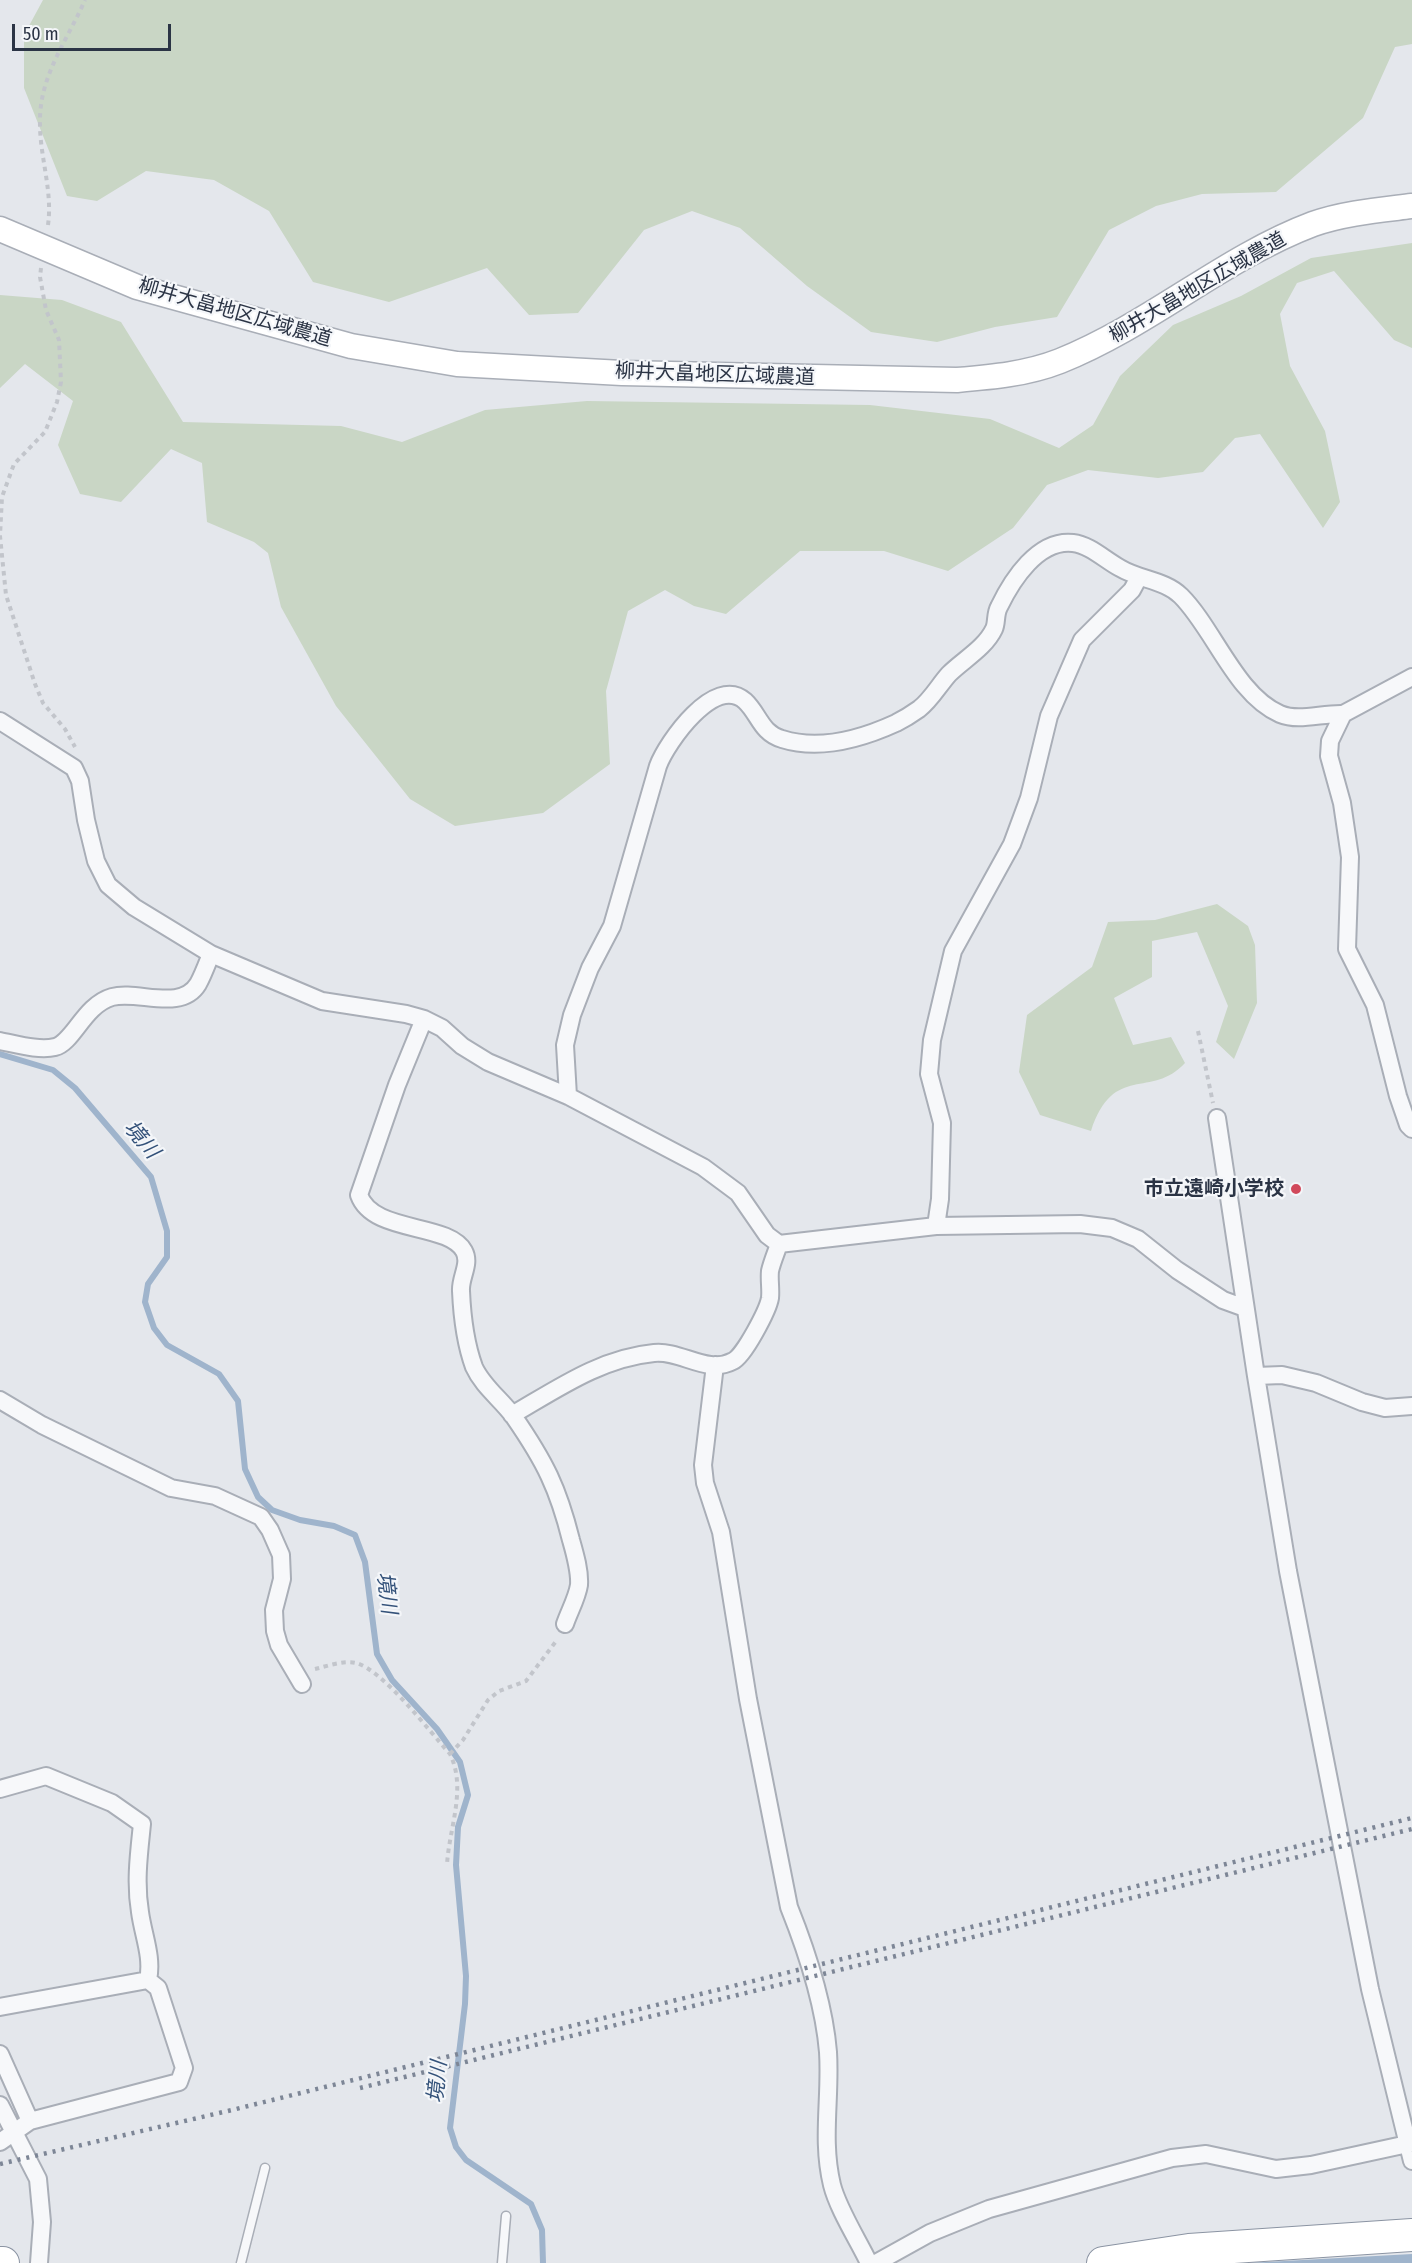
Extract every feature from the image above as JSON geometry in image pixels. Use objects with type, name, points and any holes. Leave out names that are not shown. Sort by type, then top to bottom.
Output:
[{"type":"highway","points":[[1103,2263],[1189,2250],[1412,2235]]},
{"type":"street","name":"柳井大畠地区広域農道","points":[[0,229],[137,287],[351,346],[457,364],[645,374],[957,380],[1008,376],[1058,362],[1106,340],[1251,253],[1315,224],[1375,210],[1412,206]]},
{"type":"street","points":[[568,1096],[565,1045],[572,1016],[590,968],[612,927],[664,748],[709,700],[729,694],[744,700],[765,730],[782,739],[828,744],[845,741],[896,723],[921,708],[948,675],[981,646],[994,629],[998,609],[1019,575],[1035,556],[1054,543],[1074,543],[1139,577],[1169,586],[1183,597],[1244,683],[1262,702],[1280,714],[1297,718],[1343,714],[1412,677]]},
{"type":"street","points":[[936,1226],[940,1198],[942,1132],[929,1074],[932,1040],[953,951],[1012,844],[1029,798],[1049,716],[1082,640],[1132,590],[1139,577]]},
{"type":"street","points":[[1343,714],[1330,741],[1329,756],[1342,803],[1350,857],[1347,949],[1375,1005],[1398,1096],[1408,1125],[1412,1129]]},
{"type":"street","points":[[0,721],[74,768],[81,781],[86,820],[96,861],[108,885],[134,907],[211,954],[322,1001],[424,1019],[442,1028],[462,1046],[488,1062],[568,1096],[703,1167],[738,1193],[767,1234],[778,1244],[936,1226],[1080,1224],[1112,1228],[1138,1239],[1177,1270],[1223,1300],[1245,1308]]},
{"type":"street","points":[[0,1041],[53,1048],[64,1044],[79,1022],[96,1005],[111,997],[133,995],[172,999],[184,996],[197,986],[211,954]]},
{"type":"street","points":[[424,1019],[359,1195],[363,1205],[380,1216],[454,1241],[464,1251],[467,1263],[461,1288],[474,1367],[487,1387],[513,1415],[550,1473],[561,1497],[576,1558],[579,1585],[565,1624]]},
{"type":"street","points":[[1216,1118],[1288,1571],[1370,1989],[1410,2144],[1412,2161]]},
{"type":"street","points":[[513,1415],[595,1368],[615,1360],[670,1353],[697,1363],[715,1365],[735,1361],[746,1347],[770,1301],[770,1270],[778,1244]]},
{"type":"street","points":[[715,1365],[703,1465],[705,1483],[721,1532],[748,1699],[789,1907],[801,1936],[822,2014],[828,2053],[826,2155],[832,2188],[869,2263]]},
{"type":"street","points":[[1256,1376],[1282,1375],[1305,1380],[1362,1402],[1385,1407],[1412,1406]]},
{"type":"street","points":[[0,1400],[42,1425],[171,1488],[215,1496],[261,1517],[281,1554],[282,1579],[274,1610],[275,1631],[279,1645],[300,1680]]},
{"type":"street","points":[[0,1789],[46,1776],[112,1803],[142,1824],[137,1875],[140,1912],[151,1967],[148,1980]]},
{"type":"street","points":[[0,2007],[148,1980],[158,1988],[184,2068],[179,2082],[30,2121],[0,2142]]},
{"type":"street","points":[[0,2054],[30,2121]]},
{"type":"street","points":[[0,2106],[38,2179],[42,2222],[39,2263]]},
{"type":"street","points":[[876,2263],[930,2234],[989,2209],[1172,2158],[1206,2154],[1276,2169],[1311,2165],[1410,2144]]},
{"type":"lane","points":[[241,2263],[265,2168]]},
{"type":"lane","points":[[501,2263],[506,2216]]},
{"type":"path","points":[[74,768],[76,753],[74,744],[43,703],[17,632],[6,595],[0,536],[2,497],[14,464],[45,432],[57,402],[61,382],[59,340],[46,310],[40,278],[51,210],[39,119],[49,70],[86,0]]},
{"type":"path","points":[[1198,1031],[1216,1118]]},
{"type":"path","points":[[450,1754],[463,1740],[488,1700],[499,1691],[526,1681],[535,1671],[565,1624]]},
{"type":"path","points":[[300,1680],[305,1671],[347,1662],[364,1667],[382,1680],[450,1754],[457,1769],[459,1792],[448,1842],[447,1865]]},
{"type":"green space","points":[[43,0],[1412,0],[1412,44],[1395,47],[1363,118],[1276,192],[1202,194],[1156,206],[1109,230],[1057,317],[995,327],[937,342],[871,332],[807,286],[740,228],[692,211],[644,230],[578,313],[529,315],[487,268],[389,302],[313,282],[269,211],[214,180],[146,171],[97,201],[67,196],[24,88],[24,35]]},
{"type":"green space","points":[[1412,243],[1412,348],[1394,340],[1334,271],[1297,283],[1280,314],[1290,366],[1325,431],[1340,502],[1323,528],[1260,434],[1235,438],[1203,472],[1158,478],[1088,470],[1047,485],[1013,528],[948,571],[884,551],[800,551],[726,614],[694,606],[665,590],[628,611],[606,691],[610,764],[543,813],[455,826],[410,799],[336,706],[281,607],[268,553],[254,542],[207,522],[202,463],[171,449],[121,502],[80,494],[58,445],[73,401],[25,364],[0,388],[0,295],[62,300],[121,322],[183,422],[341,426],[402,442],[485,410],[587,401],[870,405],[990,419],[1059,448],[1093,425],[1120,376],[1173,325],[1241,296],[1311,258]]},
{"type":"green space","points":[[1217,904],[1248,926],[1255,945],[1257,1003],[1234,1059],[1216,1042],[1228,1006],[1197,932],[1152,941],[1152,977],[1114,998],[1133,1045],[1171,1037],[1185,1063],[1172,1074],[1159,1080],[1122,1089],[1111,1096],[1100,1110],[1091,1131],[1040,1115],[1019,1072],[1027,1015],[1092,967],[1108,922],[1155,920]]},
{"type":"water","points":[[1412,2254],[1412,2263],[1248,2263]]},
{"type":"waterway","name":"境川","points":[[0,1054],[53,1070],[75,1088],[151,1177],[167,1231],[167,1257],[148,1284],[145,1302],[154,1328],[167,1345],[219,1374],[238,1401],[245,1469],[258,1497],[272,1510],[300,1520],[334,1526],[355,1535],[365,1562],[377,1654],[392,1680],[437,1729],[460,1762],[468,1795],[458,1827],[456,1865],[466,1976],[465,2004],[450,2128],[456,2147],[466,2160],[531,2204],[542,2230],[543,2263]]},
{"type":"railway","points":[[0,2164],[232,2110],[1412,1818]]},
{"type":"railway","points":[[360,2088],[1412,1829]]},
{"type":"place","name":"市立遠崎小学校","points":[[1296,1189]]}]
